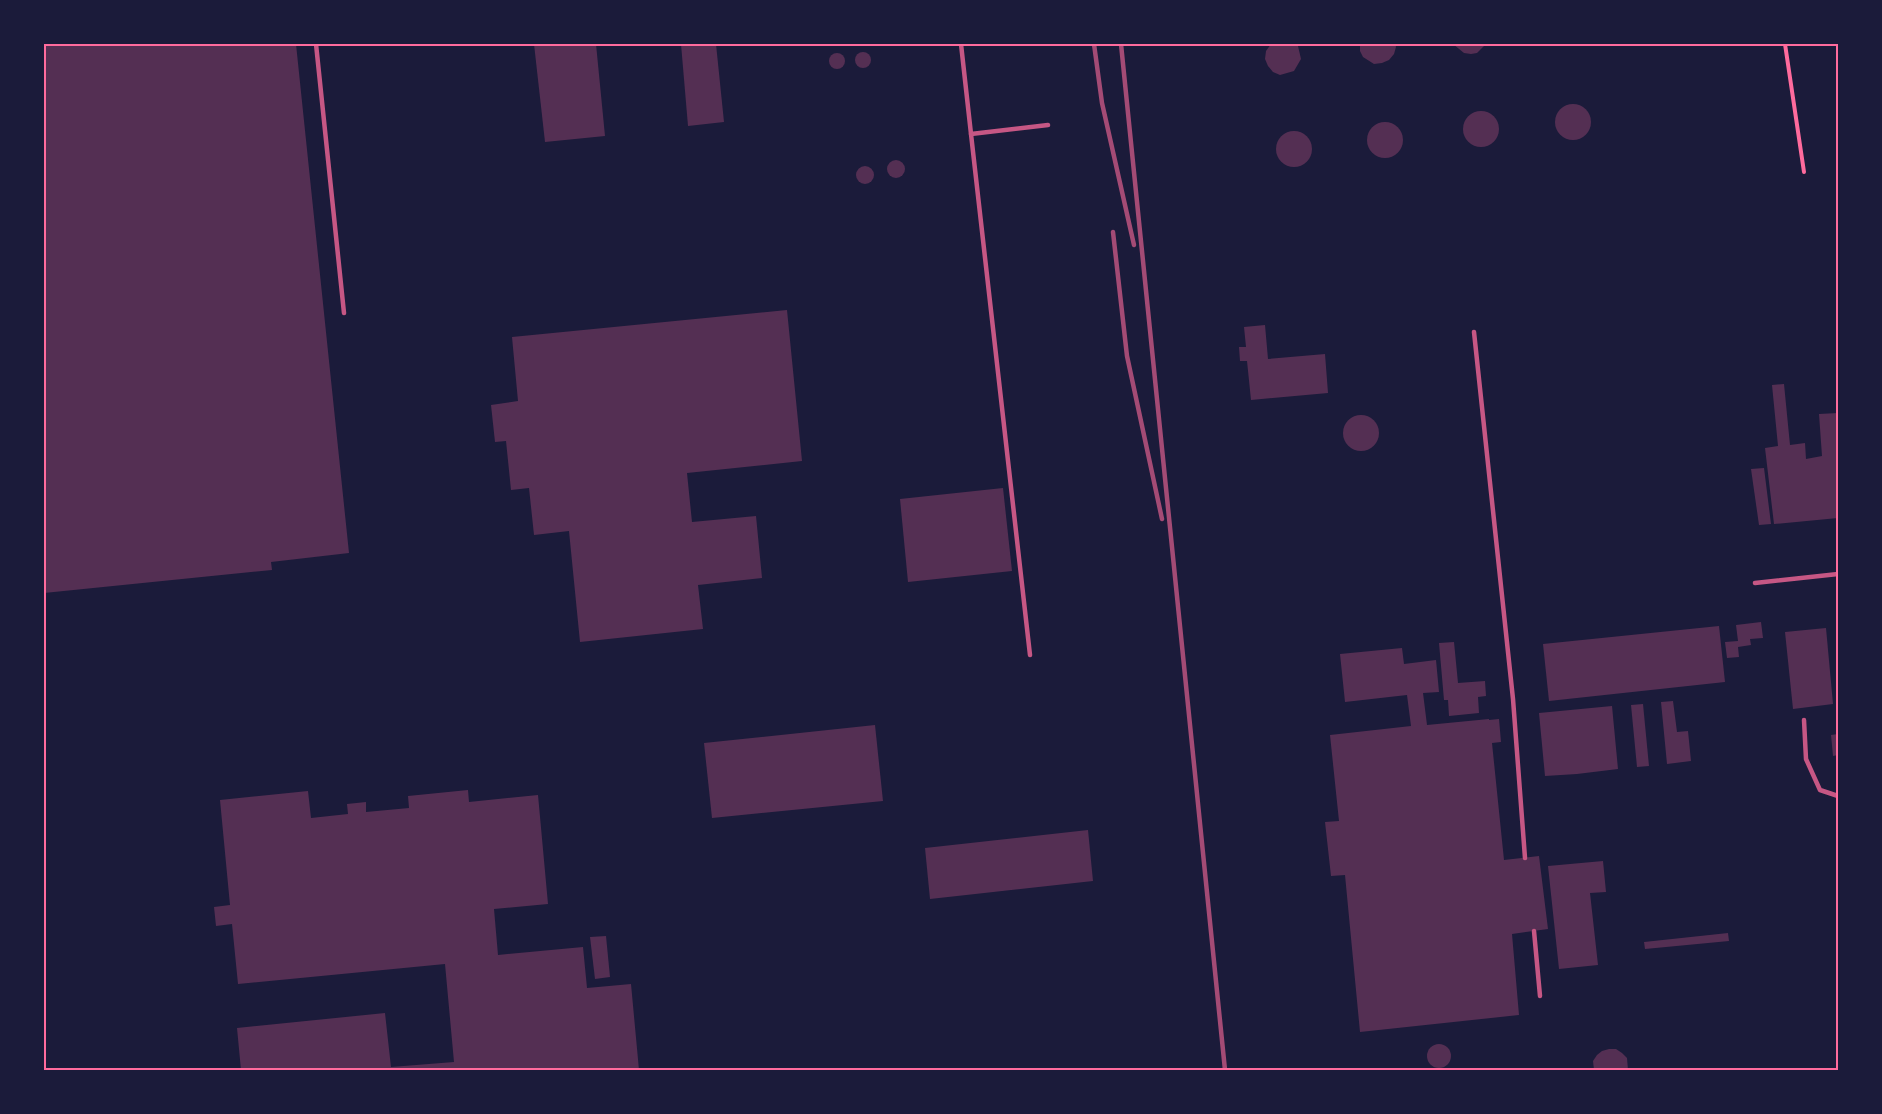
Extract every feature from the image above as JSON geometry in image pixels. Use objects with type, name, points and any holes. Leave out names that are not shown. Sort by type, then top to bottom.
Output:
[{"type":"lane","points":[[316,44],[344,313]]},
{"type":"lane","points":[[961,44],[1030,655]]},
{"type":"lane","points":[[971,134],[1048,125]]},
{"type":"lane","points":[[1474,332],[1513,699],[1525,858]]},
{"type":"lane","points":[[1755,583],[1839,574]]},
{"type":"lane","points":[[1804,720],[1806,759],[1820,790],[1839,796]]},
{"type":"lane","points":[[1534,931],[1540,996]]},
{"type":"path","points":[[1785,44],[1804,172]]},
{"type":"building","points":[[44,44],[296,44],[349,553],[271,562],[272,570],[44,593]]},
{"type":"building","points":[[534,44],[596,44],[605,136],[545,142]]},
{"type":"building","points":[[681,44],[716,44],[724,122],[688,126]]},
{"type":"building","points":[[1271,44],[1298,46],[1301,59],[1294,71],[1280,75],[1273,72],[1265,59],[1266,51]]},
{"type":"building","points":[[1360,44],[1395,44],[1396,47],[1389,60],[1374,64],[1363,57]]},
{"type":"building","points":[[1453,44],[1486,44],[1477,53],[1471,54],[1464,53]]},
{"type":"building","points":[[863,52],[869,54],[871,60],[869,66],[863,68],[857,66],[855,60],[857,54]]},
{"type":"building","points":[[837,53],[843,55],[845,61],[843,67],[837,69],[831,67],[829,61],[831,55]]},
{"type":"building","points":[[1573,104],[1586,109],[1591,122],[1586,135],[1573,140],[1560,135],[1555,122],[1560,109]]},
{"type":"building","points":[[1481,111],[1494,116],[1499,129],[1494,142],[1481,147],[1468,142],[1463,129],[1468,116]]},
{"type":"building","points":[[1385,122],[1398,127],[1403,140],[1398,153],[1385,158],[1372,153],[1367,140],[1372,127]]},
{"type":"building","points":[[1294,131],[1307,136],[1312,149],[1307,162],[1294,167],[1281,162],[1276,149],[1281,136]]},
{"type":"building","points":[[892,160],[900,160],[905,165],[903,176],[892,178],[887,173],[887,165]]},
{"type":"building","points":[[865,166],[871,169],[874,175],[871,181],[865,184],[859,181],[856,175],[859,169]]},
{"type":"building","points":[[787,310],[802,461],[687,473],[692,522],[756,516],[762,578],[698,585],[703,629],[580,642],[569,531],[534,535],[529,488],[511,490],[506,441],[495,442],[491,405],[518,401],[512,337]]},
{"type":"building","points":[[1265,325],[1268,359],[1325,354],[1328,393],[1251,400],[1247,361],[1240,361],[1239,347],[1246,347],[1244,327]]},
{"type":"building","points":[[1784,384],[1790,445],[1805,443],[1806,459],[1822,456],[1819,414],[1838,413],[1838,518],[1774,524],[1765,448],[1778,446],[1772,385]]},
{"type":"building","points":[[1361,415],[1373,421],[1379,433],[1373,445],[1361,451],[1349,445],[1343,433],[1349,421]]},
{"type":"building","points":[[1764,468],[1771,524],[1759,525],[1751,469]]},
{"type":"building","points":[[1003,488],[1012,571],[908,582],[900,499]]},
{"type":"building","points":[[1761,622],[1763,638],[1750,639],[1751,645],[1738,647],[1739,657],[1727,658],[1725,642],[1738,641],[1736,625]]},
{"type":"building","points":[[1719,626],[1725,682],[1549,701],[1543,644]]},
{"type":"building","points":[[1826,628],[1833,704],[1793,709],[1785,632]]},
{"type":"building","points":[[1454,642],[1458,683],[1485,681],[1486,696],[1478,697],[1479,713],[1449,716],[1448,700],[1444,700],[1439,643]]},
{"type":"building","points":[[1402,648],[1404,664],[1436,660],[1439,692],[1423,693],[1427,725],[1499,719],[1501,742],[1492,743],[1504,860],[1539,856],[1548,929],[1512,934],[1519,1015],[1360,1032],[1345,875],[1331,876],[1325,822],[1339,821],[1330,735],[1411,726],[1407,695],[1345,702],[1340,654]]},
{"type":"building","points":[[1673,701],[1677,732],[1688,731],[1691,761],[1667,764],[1661,702]]},
{"type":"building","points":[[1643,704],[1649,766],[1637,767],[1631,705]]},
{"type":"building","points":[[1612,706],[1618,769],[1545,776],[1539,713]]},
{"type":"building","points":[[875,725],[883,801],[712,818],[704,743]]},
{"type":"building","points":[[1838,734],[1838,755],[1833,756],[1831,735]]},
{"type":"building","points":[[468,790],[469,802],[538,795],[548,904],[494,909],[498,955],[583,947],[587,988],[631,984],[639,1070],[241,1070],[237,1028],[385,1013],[391,1067],[454,1062],[445,964],[238,984],[232,924],[216,926],[214,907],[230,905],[220,800],[308,791],[311,818],[348,814],[347,804],[366,802],[366,812],[409,808],[408,796]]},
{"type":"building","points":[[1088,830],[1093,881],[930,899],[925,848]]},
{"type":"building","points":[[1603,861],[1606,892],[1590,893],[1598,965],[1559,969],[1548,866]]},
{"type":"building","points":[[1728,933],[1729,941],[1645,949],[1644,942]]},
{"type":"building","points":[[606,936],[610,977],[595,979],[590,937]]},
{"type":"building","points":[[1439,1044],[1444,1045],[1450,1051],[1450,1061],[1444,1067],[1439,1068],[1434,1067],[1428,1061],[1427,1056],[1428,1051],[1434,1045]]},
{"type":"building","points":[[1609,1049],[1616,1049],[1627,1058],[1628,1070],[1594,1070],[1593,1061],[1597,1055]]},
{"type":"railway","points":[[1094,44],[1102,103],[1134,245]]},
{"type":"railway","points":[[1121,44],[1225,1070]]},
{"type":"railway","points":[[1113,232],[1127,356],[1162,519]]}]
